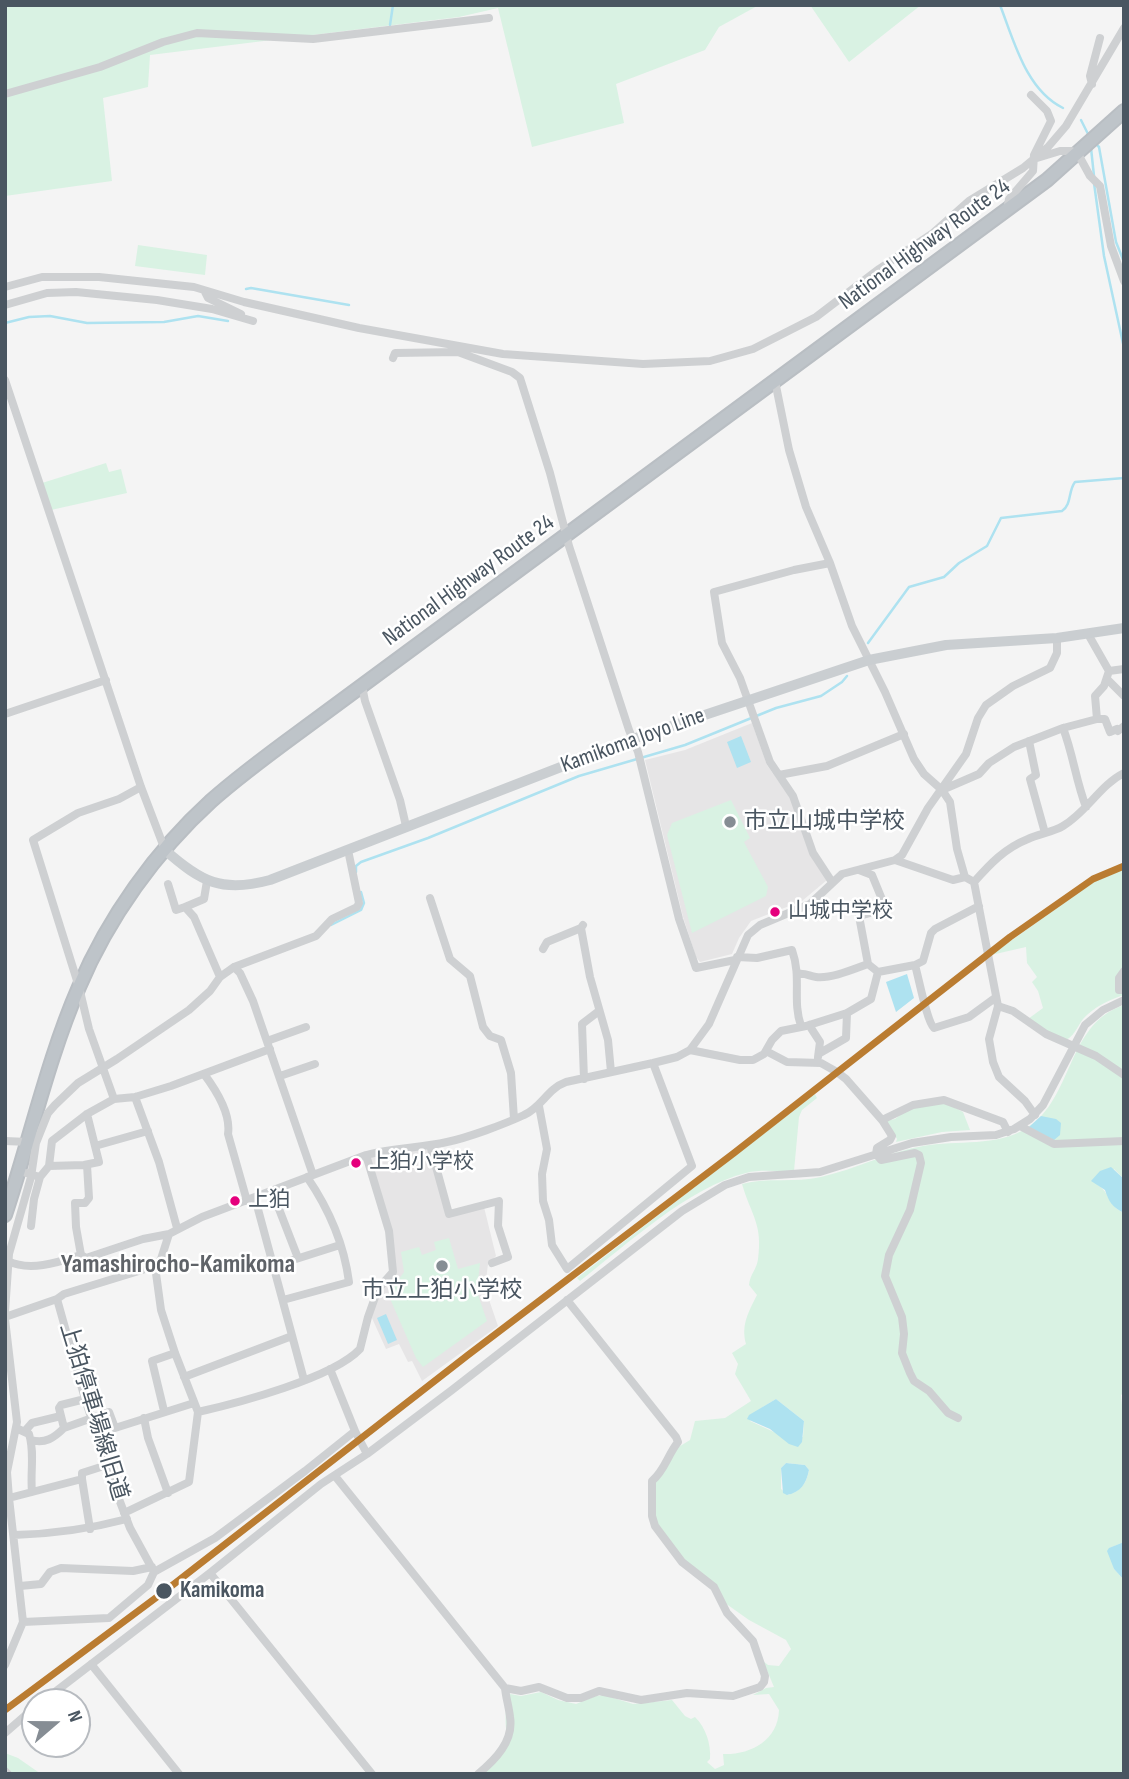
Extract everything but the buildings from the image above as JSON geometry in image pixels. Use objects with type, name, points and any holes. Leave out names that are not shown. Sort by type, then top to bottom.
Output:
[{"type":"highway","name":"National Highway Route 24","points":[[5,1215],[25,1173],[28,1142],[79,986],[127,900],[165,850],[210,803],[241,776],[1007,210],[1081,151],[1124,111]]},
{"type":"main road","name":"Kamikoma Joyo Line","points":[[165,850],[191,872],[207,881],[229,887],[249,886],[633,739],[869,660],[946,645],[1057,638],[1124,628]]},
{"type":"street","points":[[5,94],[100,67],[163,42],[197,33],[313,38],[489,18]]},
{"type":"street","points":[[5,287],[35,278],[88,276],[194,287],[204,292],[458,350],[643,364],[710,361],[753,349],[816,317],[879,269],[933,233],[969,201],[1023,169],[1066,126],[1124,28]]},
{"type":"street","points":[[1092,84],[1090,76],[1100,38]]},
{"type":"street","points":[[1007,210],[1009,199],[1033,171],[1039,142],[1051,121],[1047,111],[1031,94]]},
{"type":"street","points":[[1034,159],[1060,151],[1081,151],[1090,176],[1100,186],[1111,246],[1124,281]]},
{"type":"street","points":[[5,305],[47,293],[76,292],[157,300],[212,309],[253,321],[208,298],[204,292]]},
{"type":"street","points":[[393,358],[395,353],[458,350],[512,372],[520,378],[567,535],[639,757],[679,919],[696,968],[792,950],[799,974],[796,1009],[805,1026],[818,1036],[820,1054],[816,1063]]},
{"type":"street","points":[[5,380],[141,787],[165,850]]},
{"type":"street","points":[[775,381],[789,450],[806,507],[830,563],[852,626],[918,767],[942,790],[950,802],[957,849],[965,877]]},
{"type":"street","points":[[830,563],[714,592],[722,643],[737,671],[770,762],[793,796],[813,853],[832,882]]},
{"type":"street","points":[[1088,634],[1108,675],[1124,696]]},
{"type":"street","points":[[8,1261],[15,1265],[50,1265],[81,1255],[86,1258],[173,1231],[366,1155],[387,1149],[447,1142],[514,1119],[539,1106],[554,1086],[677,1057],[690,1050],[709,1024],[746,939],[756,928],[810,904],[842,874],[895,860],[907,848],[928,808],[965,754],[986,705],[1006,690],[1050,668],[1057,653],[1057,638]]},
{"type":"street","points":[[1097,719],[1095,695],[1108,675],[1124,669]]},
{"type":"street","points":[[5,714],[106,680]]},
{"type":"street","points":[[362,686],[406,826]]},
{"type":"street","points":[[942,790],[979,774],[997,757],[1063,727],[1097,719],[1105,719],[1110,732],[1117,729],[1118,731],[1124,726]]},
{"type":"street","points":[[1063,727],[1074,759],[1076,781],[1086,807]]},
{"type":"street","points":[[779,775],[827,766],[904,734]]},
{"type":"street","points":[[1029,741],[1036,775],[1031,779],[1045,833]]},
{"type":"street","points":[[974,882],[1003,852],[1063,827],[1115,777],[1124,773]]},
{"type":"street","points":[[114,1099],[89,1030],[79,986],[33,840],[66,819],[119,799],[141,787]]},
{"type":"street","points":[[5,1312],[8,1261],[25,1173],[48,1113],[78,1083],[189,1010],[210,991],[220,977],[234,967],[316,936],[332,919],[357,907],[359,903],[348,850]]},
{"type":"street","points":[[895,860],[953,880],[965,877],[974,882],[997,1002],[989,1045],[995,1071],[1035,1115]]},
{"type":"street","points":[[859,870],[872,875],[886,909],[859,916],[868,964],[878,972],[923,961],[931,933],[935,929],[979,906]]},
{"type":"street","points":[[168,884],[176,910],[204,899],[207,881]]},
{"type":"street","points":[[430,898],[450,959],[470,976],[483,1027],[490,1036],[501,1040],[511,1073],[514,1119]]},
{"type":"street","points":[[185,907],[194,917],[220,977]]},
{"type":"street","points":[[543,949],[547,942],[582,926],[598,1011],[608,1040],[611,1072]]},
{"type":"street","points":[[799,974],[806,973],[815,977],[841,974],[868,964]]},
{"type":"street","points":[[915,965],[927,1007],[928,1021],[934,1028],[970,1017],[997,1002]]},
{"type":"street","points":[[234,967],[240,973],[253,1001],[280,1076],[310,1176],[326,1207],[340,1245],[349,1282],[283,1300]]},
{"type":"street","points":[[1124,971],[1119,983],[1119,990],[1124,990]]},
{"type":"street","points":[[690,1050],[749,1061],[757,1058],[781,1031],[847,1013],[871,999],[878,972]]},
{"type":"street","points":[[60,1688],[664,1224],[725,1185],[749,1177],[820,1172],[924,1140],[1008,1132],[1035,1115],[1046,1100],[1081,1031],[1091,1019],[1102,1010],[1124,1000]]},
{"type":"street","points":[[997,1002],[1046,1034],[1096,1056],[1124,1075]]},
{"type":"street","points":[[584,1079],[582,1024],[598,1011]]},
{"type":"street","points":[[820,1054],[846,1038],[847,1013]]},
{"type":"street","points":[[31,1226],[40,1177],[49,1166],[52,1141],[87,1114],[114,1099],[135,1097],[204,1074],[306,1027]]},
{"type":"street","points":[[766,1051],[787,1062],[821,1063],[846,1079],[892,1133],[892,1138],[877,1148],[876,1154],[881,1160],[913,1153],[920,1158],[920,1173],[910,1210],[889,1255],[885,1276],[902,1317],[902,1353],[914,1381],[929,1391],[948,1413],[958,1418]]},
{"type":"street","points":[[539,1106],[547,1149],[542,1174],[543,1202],[549,1220],[552,1245],[567,1269],[692,1166],[653,1063]]},
{"type":"street","points":[[280,1076],[315,1064]]},
{"type":"street","points":[[204,1074],[226,1114],[228,1134],[274,1266],[304,1380]]},
{"type":"street","points":[[57,1299],[64,1294],[155,1266],[161,1259],[173,1231],[148,1131],[135,1097]]},
{"type":"street","points":[[882,1120],[913,1105],[944,1100],[1003,1122],[1008,1132]]},
{"type":"street","points":[[49,1166],[99,1162],[87,1114]]},
{"type":"street","points":[[1020,1126],[1054,1144],[1124,1141]]},
{"type":"street","points":[[95,1146],[148,1131]]},
{"type":"street","points":[[5,1141],[28,1142]]},
{"type":"street","points":[[430,1145],[449,1214],[499,1200],[498,1226],[508,1257],[492,1263]]},
{"type":"street","points":[[20,1429],[31,1440],[40,1443],[55,1437],[64,1428],[110,1412],[115,1428],[164,1411],[196,1407],[222,1408],[330,1369],[360,1349],[378,1289],[393,1272],[389,1231],[366,1155]]},
{"type":"street","points":[[81,1255],[75,1203],[85,1203],[89,1198],[87,1165]]},
{"type":"street","points":[[25,1173],[40,1177]]},
{"type":"street","points":[[272,1191],[298,1258]]},
{"type":"street","points":[[274,1266],[340,1245]]},
{"type":"street","points":[[14,1535],[90,1529],[125,1516],[189,1482],[196,1407],[162,1310],[155,1266]]},
{"type":"street","name":"上狛停車場線旧道","points":[[5,1318],[57,1299],[91,1420],[125,1516],[153,1570]]},
{"type":"street","points":[[505,1688],[521,1691],[539,1687],[567,1698],[581,1698],[599,1691],[641,1700],[687,1693],[733,1696],[760,1687],[765,1676],[753,1641],[727,1613],[714,1587],[679,1559],[653,1521],[652,1481],[665,1468],[670,1452],[678,1442],[676,1437],[567,1300]]},
{"type":"street","points":[[5,1318],[20,1429],[8,1472],[23,1622],[5,1665]]},
{"type":"street","points":[[184,1377],[292,1336]]},
{"type":"street","points":[[164,1411],[152,1361],[175,1353]]},
{"type":"street","points":[[330,1369],[367,1454]]},
{"type":"street","points":[[64,1428],[61,1405],[85,1399]]},
{"type":"street","points":[[20,1429],[61,1416]]},
{"type":"street","points":[[144,1418],[148,1438],[168,1493]]},
{"type":"street","points":[[20,1586],[41,1584],[50,1572],[61,1568],[153,1570],[215,1538],[355,1431]]},
{"type":"street","points":[[31,1440],[32,1492]]},
{"type":"street","points":[[90,1529],[82,1473],[107,1465]]},
{"type":"street","points":[[335,1476],[505,1688],[511,1718],[505,1744],[495,1760],[478,1774]]},
{"type":"street","points":[[9,1498],[82,1479]]},
{"type":"street","points":[[5,1559],[16,1556]]},
{"type":"street","points":[[23,1622],[109,1618],[148,1585],[153,1570]]},
{"type":"street","points":[[211,1573],[372,1774]]},
{"type":"street","points":[[90,1664],[179,1774]]},
{"type":"street","points":[[5,1733],[21,1719]]},
{"type":"shaded area","name":"市立山城中学校","points":[[752,723],[767,765],[791,799],[827,880],[802,901],[751,921],[732,954],[700,962],[683,917],[645,760],[685,750]]},
{"type":"shaded area","name":"市立上狛小学校","points":[[429,1149],[447,1217],[484,1207],[496,1256],[488,1264],[485,1288],[498,1326],[422,1381],[399,1344],[386,1349],[371,1316],[376,1299],[396,1267],[369,1158]]},
{"type":"green space","points":[[5,5],[759,5],[719,27],[705,50],[616,84],[624,123],[532,147],[498,8],[459,17],[150,55],[148,87],[103,98],[112,181],[5,196]]},
{"type":"green space","points":[[810,5],[921,5],[849,62]]},
{"type":"green space","points":[[138,245],[207,255],[205,275],[135,266]]},
{"type":"green space","points":[[106,463],[109,472],[121,469],[127,493],[51,510],[42,483]]},
{"type":"green space","points":[[731,800],[750,838],[744,842],[768,887],[766,896],[692,933],[667,835],[672,823]]},
{"type":"green space","points":[[1124,869],[1124,969],[1118,977],[1124,995],[1092,1011],[1064,1041],[1028,1019],[1043,1008],[1032,982],[1037,977],[1027,963],[1026,947],[991,955],[1094,882]]},
{"type":"green space","points":[[1124,1005],[1124,1179],[1114,1169],[1098,1185],[1115,1207],[1124,1213],[1124,1393],[1121,1395],[1124,1425],[1124,1542],[1110,1548],[1114,1569],[1124,1580],[1124,1774],[481,1774],[494,1763],[505,1745],[506,1707],[510,1694],[521,1696],[541,1692],[576,1704],[604,1695],[633,1704],[672,1700],[685,1716],[691,1719],[695,1717],[702,1726],[710,1748],[710,1759],[707,1762],[715,1769],[724,1765],[723,1754],[752,1749],[768,1738],[774,1730],[779,1710],[769,1694],[753,1695],[774,1687],[763,1661],[768,1665],[779,1666],[791,1649],[786,1640],[725,1603],[713,1582],[687,1563],[655,1519],[654,1483],[677,1448],[690,1440],[695,1421],[725,1418],[751,1401],[735,1374],[738,1364],[732,1353],[746,1344],[745,1325],[757,1295],[749,1285],[757,1263],[759,1237],[742,1184],[821,1177],[910,1149],[990,1140],[1015,1134],[1042,1115],[1054,1099],[1080,1044],[1091,1028],[1105,1015]],"holes":[[[776,1399],[804,1421],[803,1437],[774,1432],[750,1421],[758,1410]],[[786,1463],[805,1465],[809,1470],[803,1486],[788,1495],[781,1489],[781,1468]]]},
{"type":"green space","points":[[815,1094],[817,1098],[802,1110],[799,1117],[794,1171],[746,1173],[724,1180],[659,1219],[580,1281],[577,1278]]},
{"type":"green space","points":[[944,1102],[963,1112],[970,1130],[942,1132],[896,1142],[897,1139],[886,1121],[895,1119],[908,1109]]},
{"type":"green space","points":[[449,1238],[458,1269],[480,1263],[477,1292],[487,1321],[423,1367],[416,1358],[388,1294],[404,1272],[401,1252],[419,1247],[422,1255],[436,1250],[434,1242]]},
{"type":"green space","points":[[5,1753],[18,1758],[41,1774],[11,1774],[5,1768]]},
{"type":"water","points":[[741,736],[751,762],[737,768],[727,742]]},
{"type":"water","points":[[907,974],[914,998],[896,1012],[886,982]]},
{"type":"water","points":[[1041,1116],[1056,1119],[1061,1123],[1060,1135],[1054,1140],[1029,1127]]},
{"type":"water","points":[[1111,1167],[1124,1179],[1124,1213],[1112,1204],[1105,1190],[1091,1181],[1100,1171]]},
{"type":"water","points":[[386,1314],[397,1340],[388,1344],[377,1318]]},
{"type":"water","points":[[776,1399],[804,1421],[802,1442],[798,1447],[789,1444],[770,1429],[747,1419],[749,1415]]},
{"type":"water","points":[[786,1463],[805,1465],[809,1470],[802,1487],[787,1495],[783,1493],[781,1468]]},
{"type":"water","points":[[1124,1542],[1124,1580],[1114,1569],[1107,1551]]},
{"type":"waterway","points":[[390,25],[393,5]]},
{"type":"waterway","points":[[1000,5],[1016,49],[1030,77],[1050,100],[1063,108]]},
{"type":"waterway","points":[[1081,120],[1089,136]]},
{"type":"waterway","points":[[1095,143],[1099,147],[1116,242],[1124,262]]},
{"type":"waterway","points":[[1091,148],[1094,176]]},
{"type":"waterway","points":[[1094,183],[1104,256],[1124,348]]},
{"type":"waterway","points":[[246,289],[349,305]]},
{"type":"waterway","points":[[5,323],[29,317],[50,316],[87,323],[164,322],[198,316],[228,321]]},
{"type":"waterway","points":[[868,643],[909,587],[944,577],[959,563],[987,546],[1001,518],[1062,511],[1067,505],[1075,482],[1124,478]]},
{"type":"waterway","points":[[356,872],[356,866],[361,862],[428,838],[579,776],[685,745],[776,708],[821,696],[847,676]]},
{"type":"waterway","points":[[331,925],[361,910],[364,903],[361,892]]},
{"type":"transit line","points":[[5,1710],[165,1591],[1010,937],[1093,879],[1124,866]]},
{"type":"place","name":"市立山城中学校","points":[[730,822]]},
{"type":"place","name":"山城中学校","points":[[775,912]]},
{"type":"place","name":"上狛小学校","points":[[356,1163]]},
{"type":"place","name":"上狛","points":[[235,1201]]},
{"type":"place","name":"市立上狛小学校","points":[[442,1266]]},
{"type":"place","name":"Kamikoma","points":[[164,1591]]},
{"type":"district","name":"Yamashirocho-Kamikoma","points":[[178,1265]]}]
